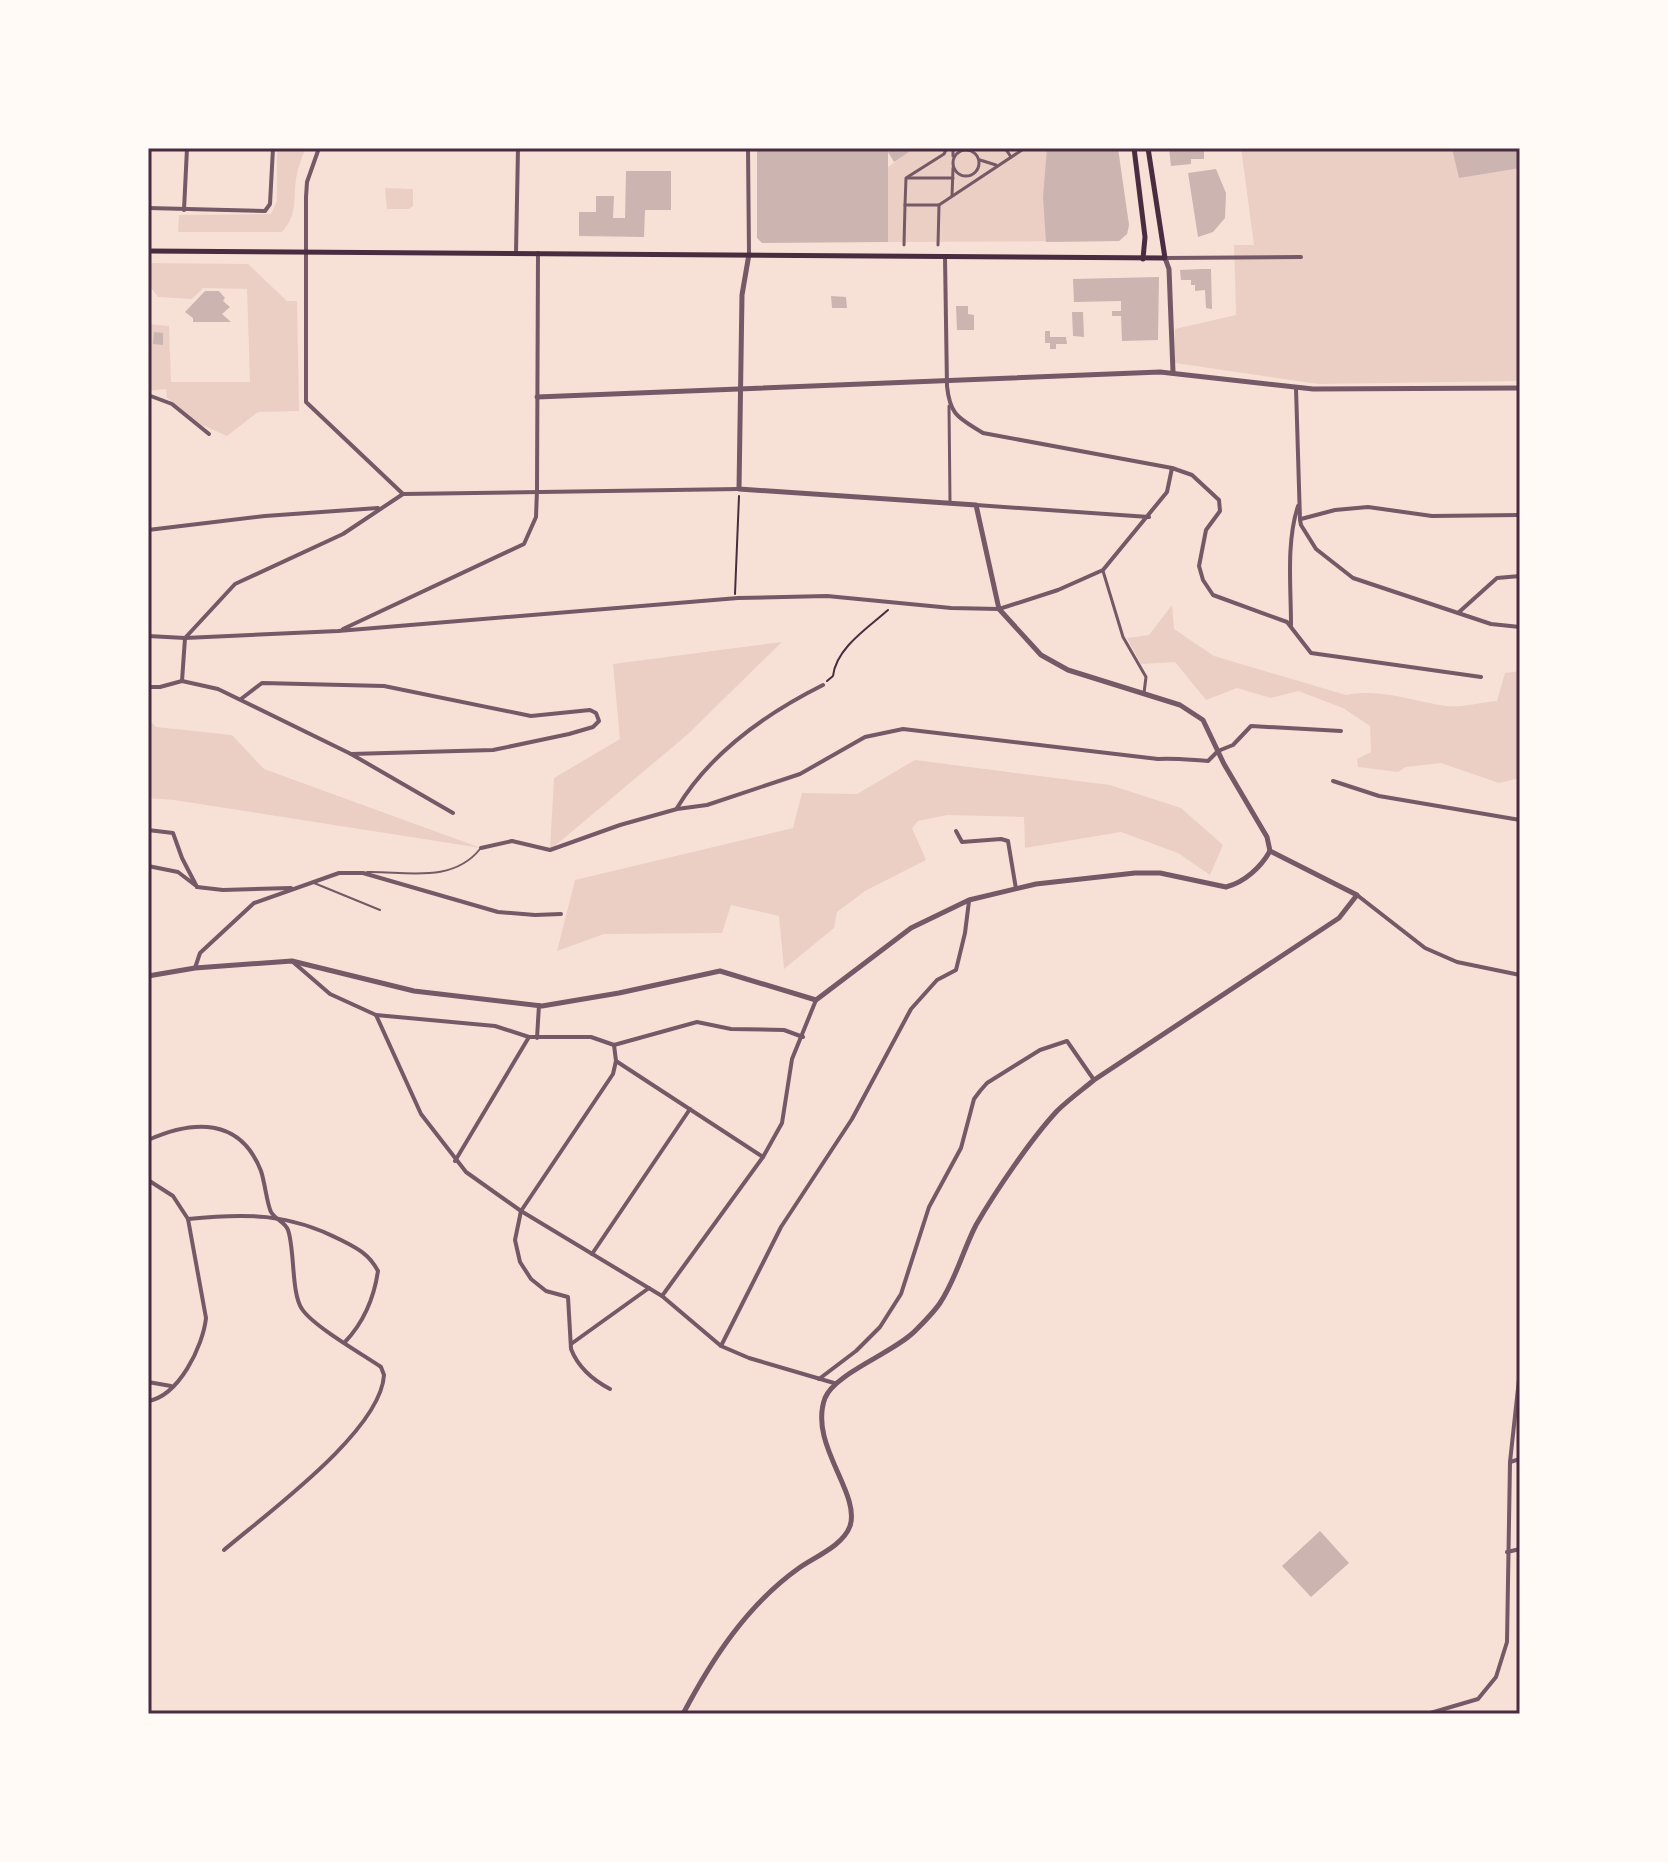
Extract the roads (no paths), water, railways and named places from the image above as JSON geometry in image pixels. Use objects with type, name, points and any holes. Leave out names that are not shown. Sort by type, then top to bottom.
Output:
[{"type":"main road","points":[[1134,148],[1145,237],[1143,259]]},
{"type":"main road","points":[[148,251],[1165,258],[1148,148]]},
{"type":"street","points":[[184,210],[187,148]]},
{"type":"street","points":[[148,208],[259,211],[268,208],[273,148]]},
{"type":"street","points":[[319,148],[307,182],[304,251],[306,402],[403,494]]},
{"type":"street","points":[[516,252],[518,148]]},
{"type":"street","points":[[739,489],[742,295],[749,254],[748,148]]},
{"type":"street","points":[[906,178],[944,154],[947,148]]},
{"type":"street","points":[[952,196],[953,148]]},
{"type":"street","points":[[1005,148],[1011,157]]},
{"type":"street","points":[[905,205],[939,205],[1025,148]]},
{"type":"street","points":[[979,159],[977,171],[967,176],[956,171],[953,163],[957,154],[968,149],[979,159],[999,165]]},
{"type":"street","points":[[906,178],[953,178]]},
{"type":"street","points":[[904,245],[906,178]]},
{"type":"street","points":[[938,245],[939,205]]},
{"type":"street","points":[[338,631],[524,544],[536,517],[538,253]]},
{"type":"street","points":[[945,255],[950,504]]},
{"type":"street","points":[[1173,372],[1169,269],[1165,258],[1301,257]]},
{"type":"street","points":[[537,397],[1160,372],[1296,388],[1520,388]]},
{"type":"street","points":[[1296,388],[1300,520],[1316,549],[1353,578],[1491,624],[1520,627]]},
{"type":"street","points":[[148,395],[172,404],[209,434]]},
{"type":"street","points":[[949,406],[956,417],[983,433],[1172,468],[1192,475],[1219,500],[1220,511],[1206,530],[1199,566],[1203,580],[1213,595],[1287,622],[1311,653],[1481,677]]},
{"type":"street","points":[[148,636],[185,638],[338,631],[735,599],[827,596],[951,608],[999,609],[1058,590],[1103,570],[1167,492],[1172,468]]},
{"type":"street","points":[[182,681],[185,638],[235,584],[343,534],[403,494],[739,489],[1149,517]]},
{"type":"street","points":[[1291,627],[1294,521],[1300,502]]},
{"type":"street","points":[[662,1296],[763,1157],[782,1123],[792,1059],[816,1000],[911,928],[969,900],[1036,884],[1160,873],[1226,887],[1249,875],[1263,863],[1270,851],[1267,837],[1203,720],[1180,705],[1068,670],[1041,655],[999,609],[976,505]]},
{"type":"street","points":[[1300,520],[1335,510],[1368,507],[1432,516],[1520,515]]},
{"type":"street","points":[[148,530],[265,516],[380,508]]},
{"type":"street","points":[[1103,570],[1123,637],[1146,677],[1144,693]]},
{"type":"street","points":[[1458,613],[1497,578],[1520,576]]},
{"type":"street","points":[[148,687],[182,681],[218,689],[351,754],[453,813]]},
{"type":"street","points":[[241,699],[262,683],[384,686],[531,716],[590,710],[596,713],[599,721],[593,727],[569,734],[493,750],[351,754]]},
{"type":"street","points":[[677,809],[690,786],[707,766],[785,704],[823,685]]},
{"type":"street","points":[[481,848],[512,841],[550,850],[620,825],[677,809],[707,805],[800,774],[865,737],[903,729],[1158,759],[1190,757],[1208,761],[1218,751],[1233,745],[1251,726],[1341,731]]},
{"type":"street","points":[[1333,781],[1379,796],[1520,820]]},
{"type":"street","points":[[148,830],[173,833],[197,887]]},
{"type":"street","points":[[956,831],[962,842],[1008,841],[1016,889]]},
{"type":"street","points":[[1270,851],[1357,895],[1425,948],[1457,962],[1520,975]]},
{"type":"street","points":[[148,866],[178,872],[197,887],[223,890],[293,888]]},
{"type":"street","points":[[195,968],[200,953],[254,903],[339,873],[363,873],[498,912],[561,914]]},
{"type":"street","points":[[683,1714],[707,1671],[754,1605],[797,1569],[838,1542],[850,1527],[850,1507],[824,1440],[822,1417],[825,1398],[834,1383],[914,1333],[940,1303],[977,1225],[1012,1171],[1057,1112],[1094,1080],[1339,918],[1357,895]]},
{"type":"street","points":[[721,1346],[781,1227],[852,1119],[911,1009],[937,980],[956,970],[969,900]]},
{"type":"street","points":[[292,961],[330,994],[376,1015],[495,1026],[537,1038],[591,1037],[614,1045],[697,1022],[731,1029],[784,1030],[803,1037]]},
{"type":"street","points":[[148,976],[195,968],[292,961],[414,991],[539,1005],[619,993],[720,971],[816,1000]]},
{"type":"street","points":[[537,1038],[539,1005]]},
{"type":"street","points":[[376,1015],[421,1114],[466,1172],[521,1211],[662,1296],[721,1346],[749,1358],[834,1383]]},
{"type":"street","points":[[455,1161],[529,1037]]},
{"type":"street","points":[[819,1379],[856,1351],[880,1327],[901,1294],[929,1207],[961,1148],[974,1099],[987,1083],[1040,1050],[1067,1041],[1094,1080]]},
{"type":"street","points":[[610,1389],[598,1382],[574,1356],[568,1297],[546,1291],[531,1279],[520,1262],[515,1240],[521,1211],[613,1074],[616,1061],[614,1045]]},
{"type":"street","points":[[616,1061],[763,1157]]},
{"type":"street","points":[[592,1254],[690,1109]]},
{"type":"street","points":[[148,1140],[177,1128],[214,1127],[231,1133],[247,1147],[259,1167],[270,1209],[288,1230],[300,1307],[312,1320],[381,1367],[384,1382],[377,1400],[352,1438],[224,1550]]},
{"type":"street","points":[[148,1180],[173,1196],[188,1219],[206,1318],[204,1332],[187,1370],[164,1394],[148,1401]]},
{"type":"street","points":[[188,1219],[234,1214],[307,1223],[363,1251],[378,1271],[363,1319],[345,1342]]},
{"type":"street","points":[[571,1344],[649,1288]]},
{"type":"street","points":[[1427,1714],[1478,1699],[1496,1677],[1507,1642],[1510,1462],[1520,1370]]},
{"type":"street","points":[[148,1382],[171,1386]]},
{"type":"street","points":[[1510,1462],[1520,1459]]},
{"type":"street","points":[[1507,1552],[1520,1549]]},
{"type":"lane","points":[[363,873],[434,874],[463,864],[481,848]]},
{"type":"lane","points":[[313,882],[380,910]]}]
